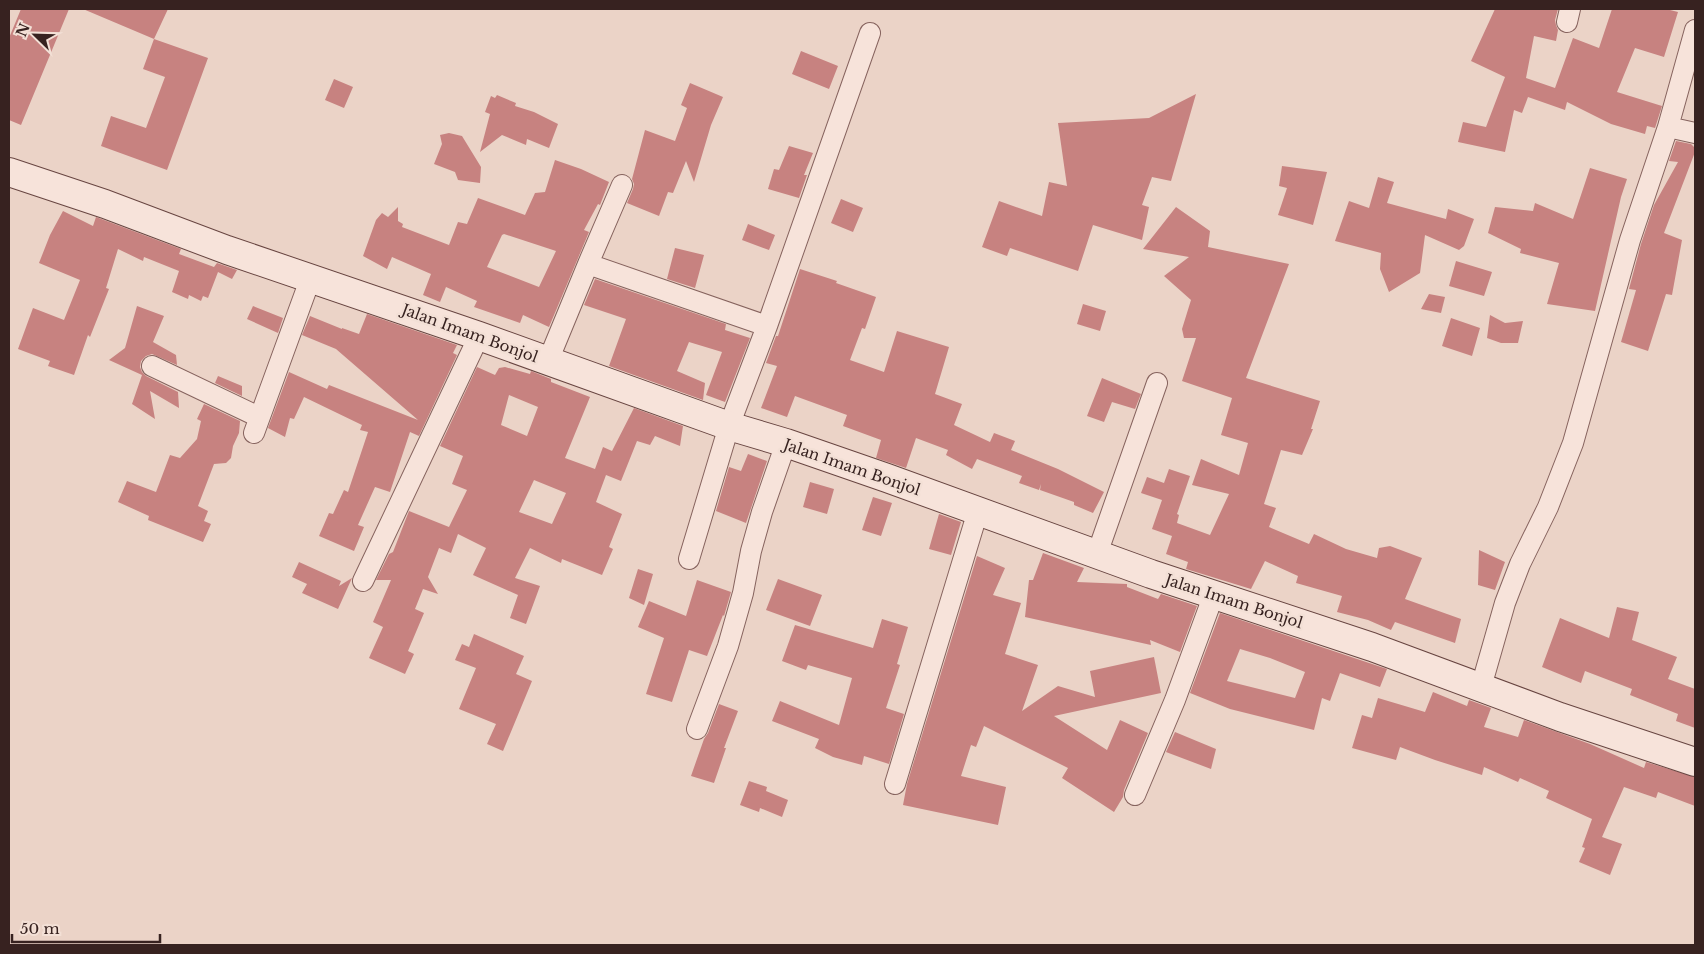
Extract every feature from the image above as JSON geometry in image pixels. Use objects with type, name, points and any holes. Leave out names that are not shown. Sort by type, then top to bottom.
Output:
[{"type":"main road","name":"Jalan Imam Bonjol","points":[[9,172],[105,204],[227,250],[311,277],[729,426],[786,443],[1097,554],[1372,647],[1560,717],[1695,762]]},
{"type":"street","points":[[1481,687],[1506,603],[1520,564],[1562,475],[1573,442],[1630,240],[1668,127],[1695,30]]},
{"type":"street","points":[[689,559],[729,426],[767,326],[870,32]]},
{"type":"street","points":[[1668,127],[1695,133]]},
{"type":"street","points":[[548,361],[622,184]]},
{"type":"street","points":[[588,264],[767,326]]},
{"type":"street","points":[[152,366],[256,425],[311,277]]},
{"type":"street","points":[[363,581],[479,336]]},
{"type":"street","points":[[1097,554],[1157,383]]},
{"type":"street","points":[[697,730],[728,646],[743,593],[751,551],[762,512],[786,443]]},
{"type":"street","points":[[895,784],[978,511]]},
{"type":"street","points":[[1135,795],[1175,700],[1214,594]]},
{"type":"building","points":[[21,9],[69,9],[21,125],[9,120],[9,38]]},
{"type":"building","points":[[83,9],[168,9],[154,39]]},
{"type":"building","points":[[1495,9],[1558,9],[1555,20],[1558,30],[1556,41],[1534,36],[1526,78],[1555,88],[1573,38],[1599,48],[1612,9],[1666,9],[1678,12],[1664,57],[1635,48],[1617,92],[1662,106],[1655,128],[1647,126],[1645,134],[1611,124],[1567,102],[1565,110],[1528,97],[1522,113],[1514,110],[1505,152],[1458,142],[1463,122],[1486,127],[1505,77],[1471,61]]},
{"type":"building","points":[[154,39],[208,58],[167,170],[101,146],[111,116],[146,128],[165,77],[143,69]]},
{"type":"building","points":[[801,51],[838,66],[829,89],[792,74]]},
{"type":"building","points":[[334,79],[353,87],[344,108],[325,100]]},
{"type":"building","points":[[690,83],[723,97],[711,125],[694,182],[686,161],[673,193],[668,192],[659,216],[627,203],[633,189],[632,179],[645,130],[675,141],[687,108],[681,105]]},
{"type":"building","points":[[1196,94],[1171,181],[1152,177],[1142,205],[1149,207],[1142,240],[1093,225],[1078,271],[1010,248],[1007,256],[982,247],[999,201],[1042,216],[1049,182],[1067,186],[1058,123],[1149,118]]},
{"type":"building","points":[[497,95],[516,103],[515,106],[534,112],[558,124],[549,148],[527,139],[526,145],[502,135],[480,152],[490,114],[485,112],[491,96],[495,98]]},
{"type":"building","points":[[449,133],[462,136],[481,167],[480,183],[458,180],[455,172],[434,164],[442,144],[440,135]]},
{"type":"building","points":[[1676,141],[1691,144],[1695,148],[1695,152],[1664,233],[1682,240],[1672,295],[1666,294],[1648,351],[1621,342],[1636,290],[1629,289],[1641,244],[1654,205],[1678,162],[1669,161]]},
{"type":"building","points":[[789,146],[813,153],[804,175],[807,175],[799,198],[768,189],[774,169],[779,170]]},
{"type":"building","points":[[555,160],[609,182],[600,205],[598,204],[584,230],[589,232],[549,327],[523,315],[520,323],[474,307],[477,301],[446,287],[440,302],[423,295],[431,274],[392,257],[387,269],[363,256],[376,220],[382,213],[388,217],[398,207],[398,221],[403,224],[402,227],[449,245],[458,222],[467,224],[478,198],[525,215],[535,193],[545,192]],"holes":[[[504,234],[556,251],[539,287],[487,267]]]},
{"type":"building","points":[[1282,166],[1327,172],[1313,225],[1278,215],[1287,188],[1279,186]]},
{"type":"building","points":[[1590,168],[1627,179],[1621,197],[1595,311],[1547,304],[1559,263],[1520,253],[1521,249],[1488,233],[1495,207],[1533,211],[1535,203],[1573,219]]},
{"type":"building","points":[[1378,177],[1394,182],[1387,203],[1446,219],[1448,209],[1474,219],[1464,246],[1459,250],[1425,235],[1420,273],[1389,292],[1380,269],[1381,253],[1335,241],[1349,201],[1369,208]]},
{"type":"building","points":[[841,199],[863,208],[853,232],[831,223]]},
{"type":"building","points":[[1176,207],[1210,231],[1208,247],[1289,264],[1246,378],[1320,401],[1311,429],[1313,429],[1302,455],[1281,450],[1264,504],[1276,508],[1269,527],[1309,544],[1314,534],[1346,549],[1377,558],[1379,548],[1390,546],[1422,558],[1405,599],[1461,619],[1455,643],[1395,622],[1391,630],[1368,620],[1337,612],[1342,596],[1296,583],[1298,576],[1265,561],[1251,589],[1186,569],[1188,562],[1166,554],[1172,536],[1152,529],[1162,500],[1141,493],[1147,477],[1164,483],[1169,469],[1190,476],[1177,514],[1179,515],[1177,523],[1210,535],[1229,494],[1192,485],[1201,459],[1239,475],[1248,443],[1221,435],[1232,398],[1182,381],[1196,338],[1184,338],[1182,329],[1191,300],[1164,276],[1189,257],[1143,249]]},
{"type":"building","points":[[63,211],[93,226],[96,217],[181,249],[179,254],[214,267],[217,263],[237,270],[232,279],[218,272],[208,298],[203,296],[201,301],[189,295],[188,299],[172,292],[179,271],[144,257],[143,261],[118,249],[106,288],[109,289],[90,337],[88,335],[74,375],[48,366],[50,361],[18,349],[33,308],[64,320],[80,280],[39,263],[50,235]]},
{"type":"building","points":[[748,224],[775,235],[769,250],[742,240]]},
{"type":"building","points":[[675,248],[704,255],[695,288],[667,279]]},
{"type":"building","points":[[1456,261],[1492,272],[1484,296],[1449,286]]},
{"type":"building","points":[[800,269],[837,281],[836,283],[876,297],[865,329],[862,328],[850,360],[884,372],[897,331],[949,347],[935,394],[962,404],[954,425],[990,442],[994,433],[1015,441],[1011,450],[1058,469],[1104,492],[1093,513],[1074,505],[1074,502],[1040,490],[1041,484],[1039,490],[1019,483],[1022,476],[977,459],[972,469],[946,455],[948,450],[916,438],[906,468],[876,458],[881,440],[843,426],[847,415],[795,396],[787,417],[761,408],[777,366],[766,363],[776,336],[778,336]]},
{"type":"building","points":[[595,279],[726,324],[725,330],[750,338],[725,402],[706,395],[722,352],[689,342],[677,371],[705,383],[703,400],[609,366],[626,319],[584,305]]},
{"type":"building","points":[[1429,294],[1445,297],[1441,313],[1421,309]]},
{"type":"building","points":[[1083,304],[1106,311],[1100,331],[1077,324]]},
{"type":"building","points":[[137,306],[164,316],[153,342],[176,355],[177,365],[152,354],[146,356],[141,361],[140,367],[146,376],[178,392],[179,408],[150,391],[155,419],[132,404],[142,375],[109,360],[125,348]]},
{"type":"building","points":[[253,306],[283,318],[278,333],[247,319]]},
{"type":"building","points":[[367,314],[457,345],[453,353],[457,355],[419,436],[410,432],[390,492],[375,487],[358,525],[364,527],[354,551],[319,536],[329,513],[333,514],[344,490],[348,492],[368,432],[360,430],[362,425],[304,397],[294,419],[290,418],[285,437],[268,428],[289,372],[327,389],[329,385],[418,420],[336,349],[302,335],[310,316],[359,334]]},
{"type":"building","points":[[1490,315],[1505,323],[1523,321],[1518,343],[1501,343],[1487,338]]},
{"type":"building","points":[[1451,318],[1480,328],[1472,356],[1442,346]]},
{"type":"building","points":[[477,367],[495,375],[499,368],[505,367],[530,374],[531,371],[551,379],[551,382],[590,397],[565,458],[595,469],[603,447],[612,451],[634,408],[683,426],[680,446],[655,436],[650,445],[637,441],[621,481],[606,475],[596,502],[622,514],[609,547],[613,549],[602,575],[562,559],[561,563],[530,548],[515,578],[540,586],[526,624],[510,618],[518,595],[473,575],[486,548],[458,534],[451,553],[439,548],[428,577],[438,594],[423,589],[415,609],[424,613],[408,651],[414,654],[405,674],[369,658],[383,627],[373,622],[391,580],[376,580],[389,554],[393,552],[409,511],[449,527],[467,490],[452,484],[463,456],[440,446]],"holes":[[[509,395],[538,407],[527,436],[501,425]],[[534,480],[566,493],[552,524],[519,512]]]},
{"type":"building","points":[[218,376],[242,386],[242,396],[215,383]]},
{"type":"building","points":[[1102,378],[1141,394],[1135,409],[1112,402],[1104,422],[1087,416]]},
{"type":"building","points":[[204,404],[240,421],[239,433],[233,446],[231,458],[226,463],[214,464],[198,506],[208,511],[204,521],[211,524],[203,542],[148,520],[149,516],[118,502],[127,481],[156,492],[170,455],[180,458],[197,439],[201,421],[197,419]]},
{"type":"building","points":[[748,454],[767,461],[746,523],[716,511],[729,467],[741,471]]},
{"type":"building","points":[[810,482],[834,489],[827,514],[803,507]]},
{"type":"building","points":[[873,497],[892,503],[881,536],[862,530]]},
{"type":"building","points":[[939,514],[961,522],[951,555],[929,549]]},
{"type":"building","points":[[1479,550],[1505,562],[1495,590],[1478,585]]},
{"type":"building","points":[[1043,553],[1084,568],[1077,582],[1127,584],[1127,587],[1158,599],[1161,594],[1197,606],[1180,652],[1150,640],[1151,645],[1025,617],[1029,580],[1033,580]]},
{"type":"building","points":[[977,556],[1005,568],[993,595],[1021,603],[1005,654],[1038,665],[1022,711],[1058,686],[1095,697],[1090,671],[1154,657],[1161,693],[1054,716],[1107,750],[1120,720],[1148,733],[1124,790],[1123,797],[1114,812],[1062,778],[1068,768],[984,726],[976,747],[971,745],[961,776],[1006,787],[998,825],[903,805],[907,784]]},
{"type":"building","points":[[299,562],[341,581],[339,586],[352,578],[338,609],[302,593],[307,584],[292,577]]},
{"type":"building","points":[[638,569],[653,574],[644,605],[629,598]]},
{"type":"building","points":[[778,579],[822,595],[810,626],[766,610]]},
{"type":"building","points":[[697,580],[731,592],[724,616],[707,656],[689,650],[672,702],[646,694],[664,638],[638,627],[649,601],[686,616]]},
{"type":"building","points":[[1617,607],[1639,612],[1632,640],[1677,657],[1668,679],[1695,689],[1695,728],[1676,721],[1678,714],[1630,695],[1632,689],[1585,671],[1581,683],[1542,667],[1560,618],[1609,638]]},
{"type":"building","points":[[1220,613],[1387,669],[1380,687],[1340,673],[1330,701],[1322,698],[1314,730],[1230,709],[1190,693]],"holes":[[[1240,649],[1270,658],[1305,672],[1295,698],[1227,681]]]},
{"type":"building","points":[[882,619],[908,627],[897,664],[900,665],[886,708],[904,714],[889,764],[864,756],[862,765],[833,757],[815,748],[819,739],[772,721],[780,701],[839,725],[852,678],[808,665],[806,670],[782,661],[795,625],[873,648]]},
{"type":"building","points":[[474,634],[524,656],[516,674],[532,681],[503,751],[487,744],[496,724],[459,709],[476,668],[455,660],[462,644],[469,647]]},
{"type":"building","points":[[1433,692],[1467,706],[1469,700],[1491,708],[1484,727],[1518,737],[1524,720],[1590,744],[1644,768],[1646,762],[1695,777],[1695,806],[1658,792],[1656,798],[1624,787],[1602,837],[1622,844],[1610,875],[1579,862],[1585,848],[1582,847],[1592,819],[1546,798],[1549,791],[1520,778],[1518,782],[1484,767],[1482,775],[1400,747],[1396,760],[1352,748],[1362,715],[1372,718],[1378,698],[1425,712]]},
{"type":"building","points":[[719,704],[738,711],[724,748],[726,748],[714,783],[691,776]]},
{"type":"building","points":[[1175,732],[1216,749],[1211,769],[1166,752]]},
{"type":"building","points":[[749,781],[767,787],[766,791],[788,800],[782,817],[760,808],[759,812],[740,805]]}]
